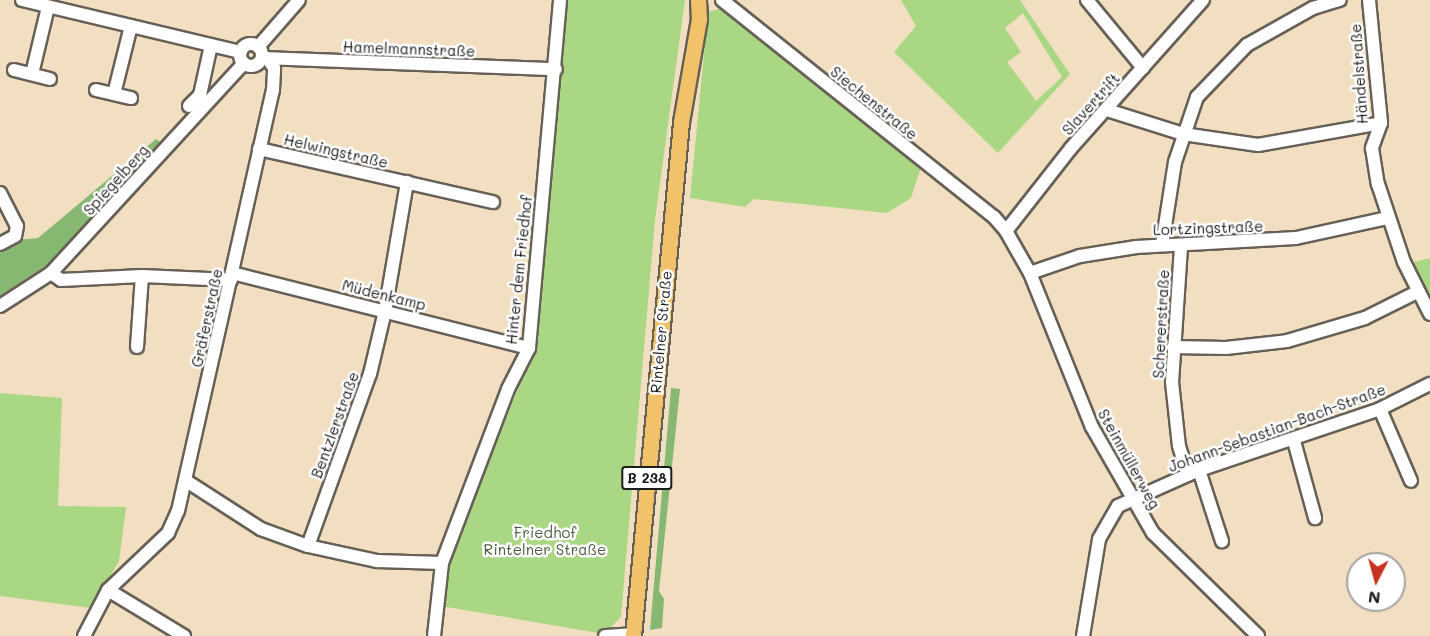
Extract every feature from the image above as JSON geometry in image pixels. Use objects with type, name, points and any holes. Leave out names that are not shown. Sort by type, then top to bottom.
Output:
[{"type":"main road","name":"Rintelner Straße","points":[[633,635],[681,122],[694,30],[699,19],[696,0]]},
{"type":"street","points":[[22,0],[211,45],[243,57],[254,65],[299,0]]},
{"type":"street","name":"Hinter dem Friedhof","points":[[434,636],[442,563],[508,389],[529,348],[556,69],[560,0]]},
{"type":"street","name":"Siechenstraße","points":[[722,0],[994,218],[1006,231]]},
{"type":"street","points":[[1087,0],[1143,68]]},
{"type":"street","name":"Slavertrift","points":[[1006,231],[1203,0]]},
{"type":"street","points":[[1162,244],[1183,134],[1197,97],[1247,45],[1313,8],[1340,0]]},
{"type":"street","name":"Händelstraße","points":[[1369,0],[1381,123],[1372,148],[1388,218],[1417,292],[1430,314]]},
{"type":"street","points":[[32,74],[48,7]]},
{"type":"street","points":[[114,94],[131,26]]},
{"type":"street","points":[[189,105],[200,95],[211,45]]},
{"type":"street","points":[[243,57],[247,45],[263,55]]},
{"type":"street","name":"Hamelmannstraße","points":[[263,55],[556,69]]},
{"type":"street","name":"Gräferstraße","points":[[84,636],[108,590],[130,566],[168,533],[188,482],[273,90],[274,68],[263,55]]},
{"type":"street","name":"Spiegelberg","points":[[0,306],[51,273],[243,57]]},
{"type":"street","points":[[14,70],[50,79]]},
{"type":"street","points":[[96,90],[131,98]]},
{"type":"street","points":[[1107,110],[1183,134],[1258,145],[1381,123]]},
{"type":"street","name":"Helwingstraße","points":[[259,149],[493,202]]},
{"type":"street","points":[[385,311],[407,182]]},
{"type":"street","points":[[0,193],[17,232],[0,244]]},
{"type":"street","name":"Lortzingstraße","points":[[1030,273],[1080,256],[1162,244],[1181,246],[1296,238],[1388,218]]},
{"type":"street","name":"Steinmüllerweg","points":[[1006,231],[1030,273],[1092,428],[1153,533],[1183,567],[1258,636]]},
{"type":"street","name":"Schererstraße","points":[[1181,246],[1172,382],[1179,446],[1222,541]]},
{"type":"street","name":"Müdenkamp","points":[[51,273],[61,280],[142,276],[232,277],[385,311],[529,348]]},
{"type":"street","points":[[138,347],[142,276]]},
{"type":"street","points":[[1173,346],[1226,348],[1287,341],[1365,318],[1417,292]]},
{"type":"street","name":"Bentzlerstraße","points":[[308,546],[370,374],[385,311]]},
{"type":"street","name":"Johann-Sebastian-Bach-Straße","points":[[1083,636],[1102,530],[1118,506],[1193,473],[1294,441],[1380,409],[1430,384]]},
{"type":"street","points":[[1380,409],[1411,481]]},
{"type":"street","points":[[1294,441],[1315,518]]},
{"type":"street","points":[[188,482],[261,529],[308,546],[377,561],[442,563]]},
{"type":"street","points":[[108,590],[184,636]]},
{"type":"street","points":[[605,636],[633,635]]},
{"type":"green space","name":"Friedhof Rintelner Straße","points":[[565,0],[685,0],[655,220],[621,617],[604,634],[441,606],[446,564],[536,345]]},
{"type":"green space","points":[[901,0],[1020,0],[1070,74],[998,153],[894,52],[916,26]],"holes":[[[1023,13],[1062,77],[1036,101],[1007,62],[1021,52],[1005,28]]]},
{"type":"green space","points":[[725,7],[921,167],[911,198],[887,213],[754,199],[745,207],[690,198],[708,12]]},
{"type":"green space","points":[[156,139],[162,143],[47,265],[0,296],[0,247],[16,240],[38,238]]},
{"type":"green space","points":[[1430,258],[1430,296],[1427,297],[1410,263]]},
{"type":"green space","points":[[671,388],[680,389],[659,591],[664,599],[662,628],[650,630]]},
{"type":"green space","points":[[0,393],[62,398],[58,506],[126,507],[119,561],[91,608],[0,596]]}]
